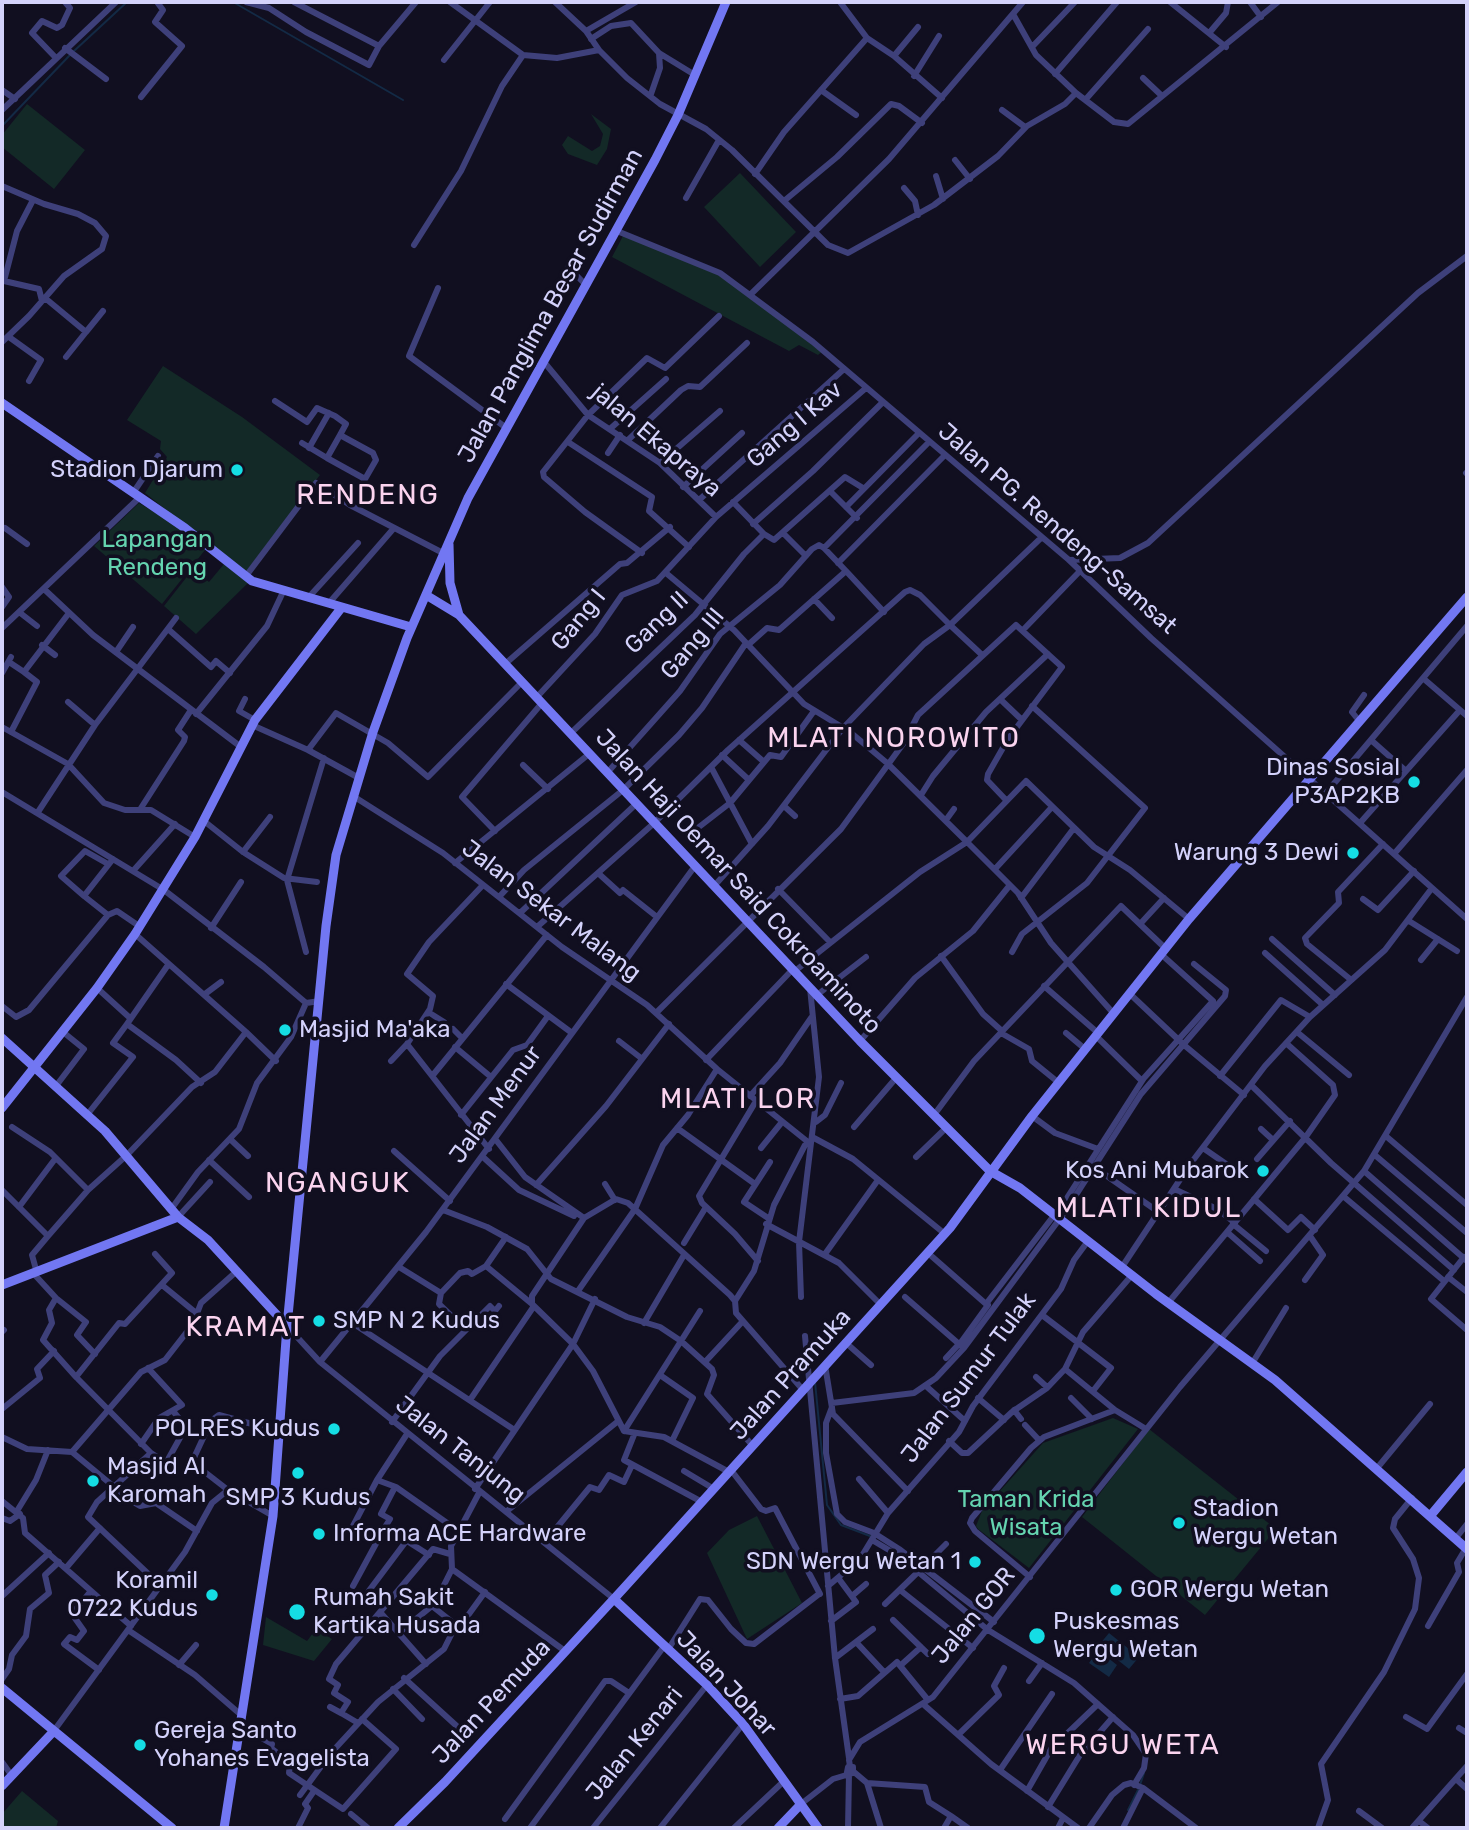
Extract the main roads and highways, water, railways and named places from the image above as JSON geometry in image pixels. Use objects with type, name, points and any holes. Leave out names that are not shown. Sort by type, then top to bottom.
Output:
[{"type":"main road","name":"Jalan Panglima Besar Sudirman","points":[[224,1828],[238,1725],[273,1516],[287,1326],[332,876],[353,796],[411,627],[449,539],[505,426],[617,231],[678,115],[726,2]]},
{"type":"main road","points":[[2,403],[185,528],[246,576],[283,592],[411,627]]},
{"type":"main road","points":[[449,539],[450,583],[459,615]]},
{"type":"main road","points":[[425,596],[459,615]]},
{"type":"main road","name":"Jalan Pramuka","points":[[614,1599],[808,1389],[845,1342],[945,1234],[989,1170],[1189,919],[1319,786],[1358,720],[1465,606]]},
{"type":"main road","points":[[2,1108],[97,988],[137,930],[204,821],[253,722],[342,607]]},
{"type":"main road","name":"Jalan Haji Oemar Said Cokroaminoto","points":[[459,615],[860,1041],[989,1170],[1020,1188],[1168,1303],[1253,1362],[1378,1467],[1467,1548]]},
{"type":"main road","points":[[2,1039],[56,1086],[127,1155],[178,1217],[203,1235],[287,1326]]},
{"type":"main road","points":[[2,1285],[178,1217]]},
{"type":"main road","points":[[1431,1515],[1467,1472]]},
{"type":"main road","name":"Jalan Johar","points":[[614,1599],[667,1646],[743,1724],[818,1828]]},
{"type":"main road","name":"Jalan Pemuda","points":[[398,1828],[445,1782],[614,1599]]},
{"type":"main road","points":[[2,1688],[172,1828]]},
{"type":"main road","points":[[2,1786],[53,1732]]},
{"type":"main road","points":[[778,1828],[801,1804]]},
{"type":"water","points":[[1109,1633],[1139,1657],[1129,1669],[1099,1645]]},
{"type":"water","points":[[1098,1650],[1117,1665],[1109,1677],[1089,1663]]},
{"type":"waterway","points":[[74,51],[127,2]]},
{"type":"waterway","points":[[233,2],[403,100]]},
{"type":"waterway","points":[[2,126],[70,55]]},
{"type":"waterway","points":[[815,1382],[827,1505],[841,1525],[870,1536]]},
{"type":"waterway","points":[[1141,1742],[1147,1751]]},
{"type":"waterway","points":[[1140,1785],[1144,1773]]},
{"type":"waterway","points":[[1128,1810],[1138,1790]]},
{"type":"place","name":"Stadion Djarum","points":[[237,470]]},
{"type":"place","name":"Dinas Sosial P3AP2KB","points":[[1414,782]]},
{"type":"place","name":"Warung 3 Dewi","points":[[1353,853]]},
{"type":"place","name":"Masjid Ma'aka","points":[[285,1030]]},
{"type":"place","name":"Kos Ani Mubarok","points":[[1263,1171]]},
{"type":"place","name":"SMP N 2 Kudus","points":[[319,1321]]},
{"type":"place","name":"POLRES Kudus","points":[[334,1429]]},
{"type":"place","name":"SMP 3 Kudus","points":[[298,1473]]},
{"type":"place","name":"Masjid Al Karomah","points":[[93,1481]]},
{"type":"place","name":"Stadion Wergu Wetan","points":[[1179,1523]]},
{"type":"place","name":"Informa ACE Hardware","points":[[319,1534]]},
{"type":"place","name":"SDN Wergu Wetan 1","points":[[975,1562]]},
{"type":"place","name":"GOR Wergu Wetan","points":[[1116,1590]]},
{"type":"place","name":"Koramil 0722 Kudus","points":[[212,1595]]},
{"type":"place","name":"Rumah Sakit Kartika Husada","points":[[297,1612]]},
{"type":"place","name":"Puskesmas Wergu Wetan","points":[[1037,1636]]},
{"type":"place","name":"Gereja Santo Yohanes Evagelista","points":[[140,1745]]},
{"type":"district","name":"RENDENG","points":[[368,496]]},
{"type":"district","name":"MLATI NOROWITO","points":[[894,739]]},
{"type":"district","name":"MLATI LOR","points":[[738,1100]]},
{"type":"district","name":"NGANGUK","points":[[338,1184]]},
{"type":"district","name":"MLATI KIDUL","points":[[1149,1209]]},
{"type":"district","name":"KRAMAT","points":[[246,1328]]},
{"type":"district","name":"WERGU WETA","points":[[1123,1746]]},
{"type":"park label","name":"Lapangan Rendeng","points":[[157,554]]},
{"type":"park label","name":"Taman Krida Wisata","points":[[1026,1514]]}]
